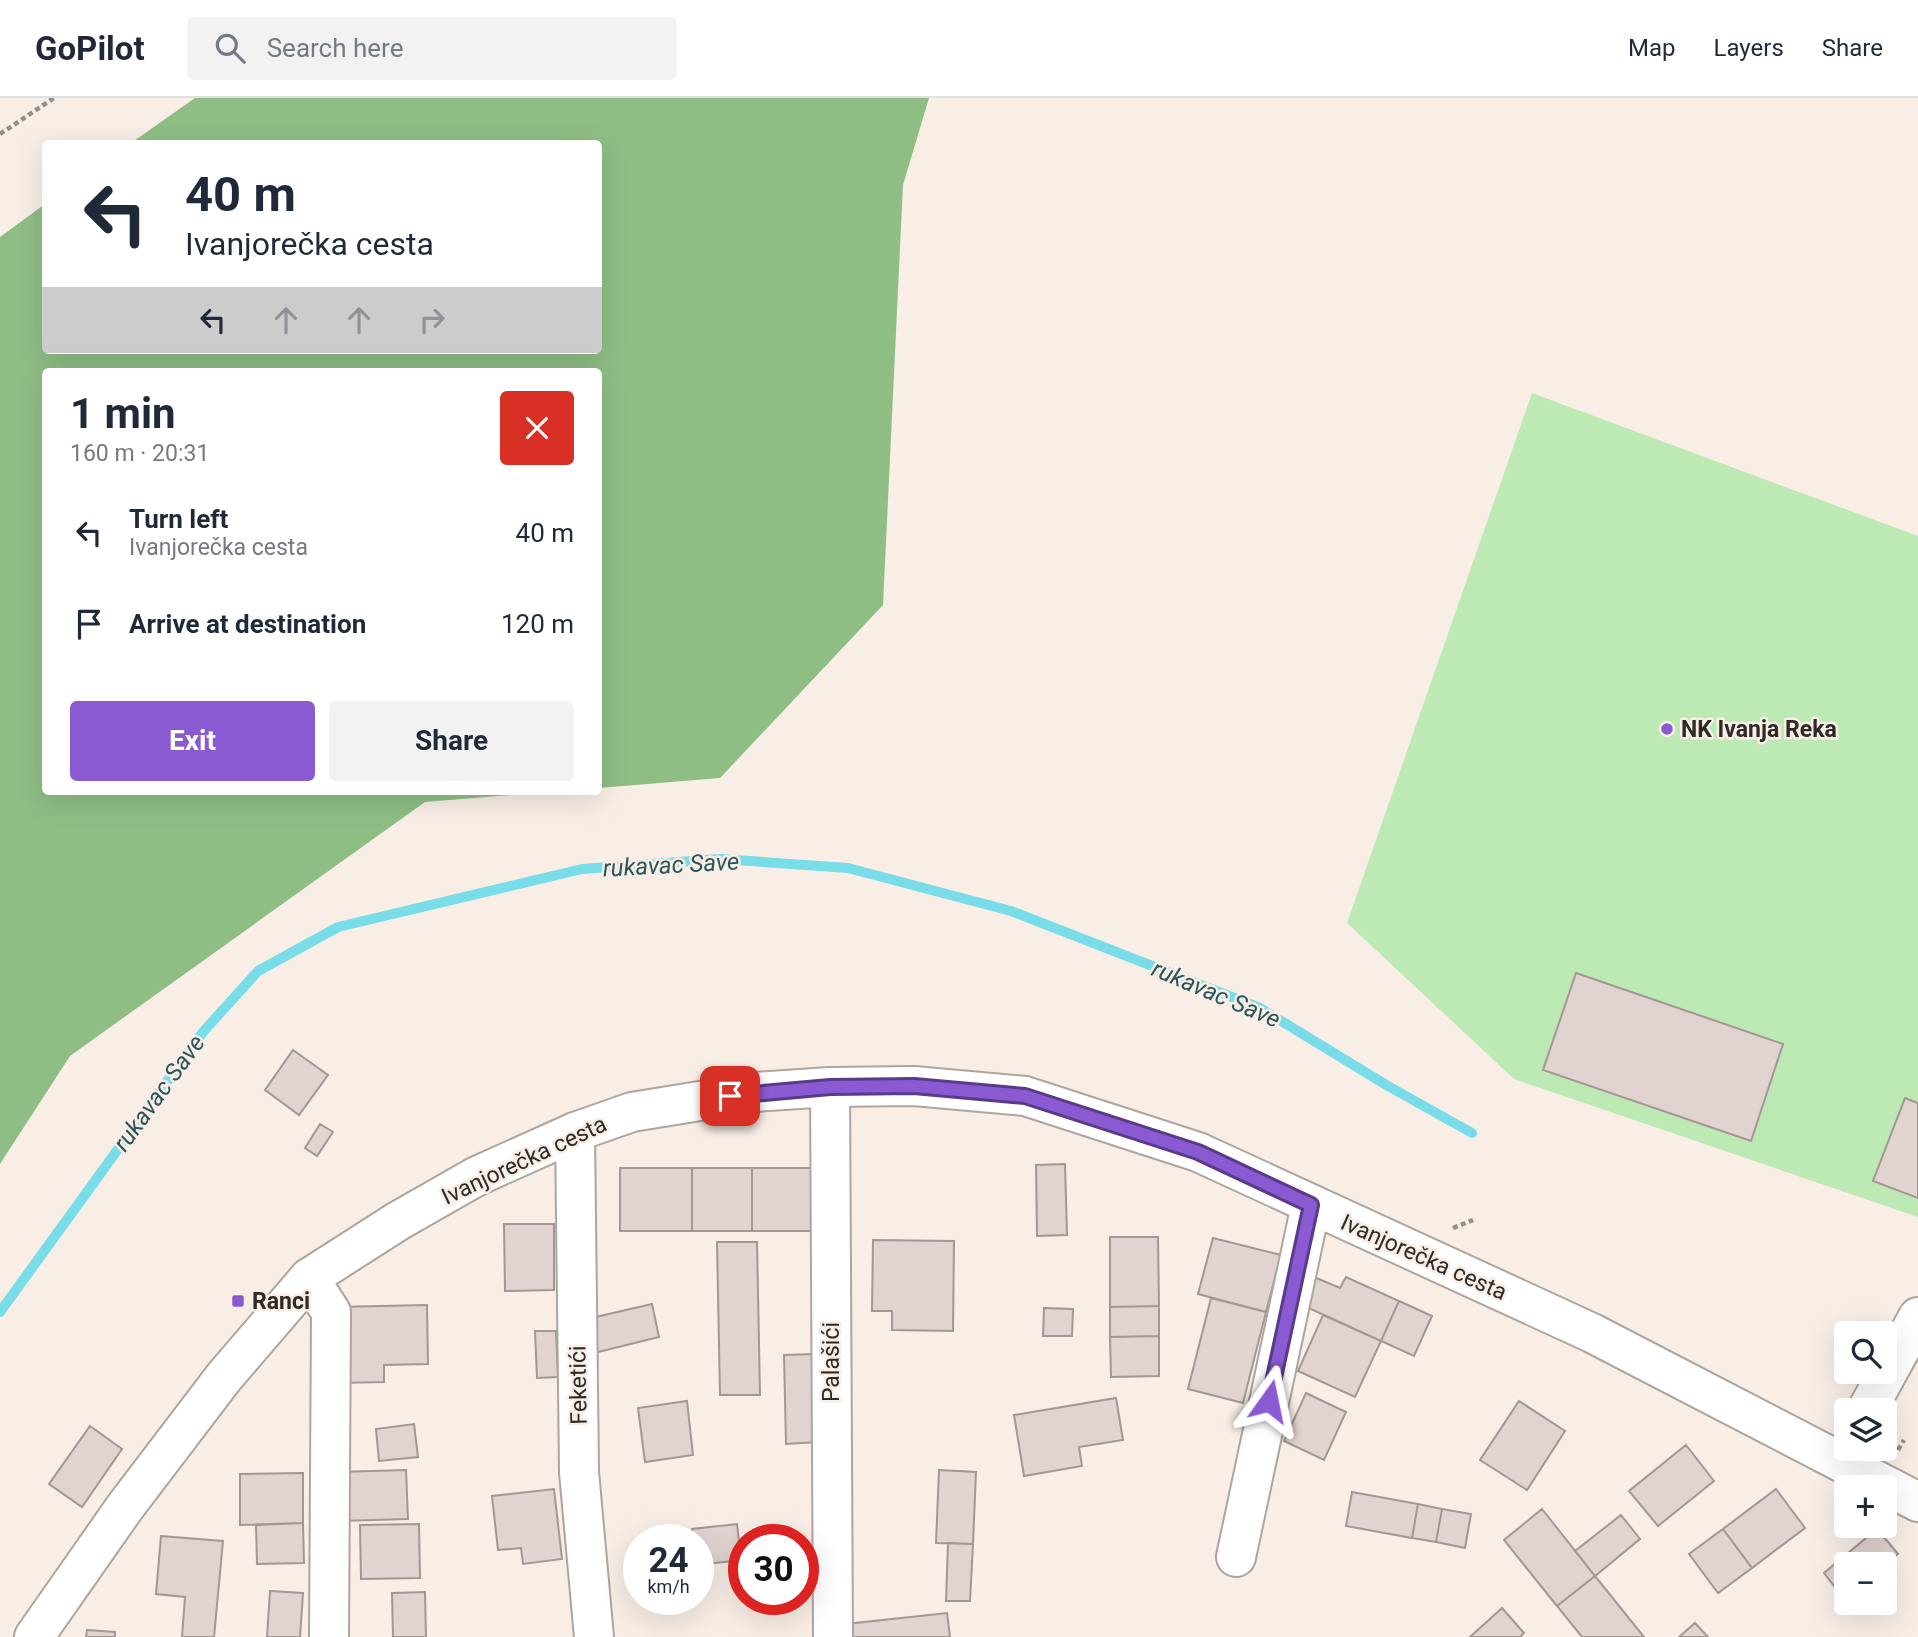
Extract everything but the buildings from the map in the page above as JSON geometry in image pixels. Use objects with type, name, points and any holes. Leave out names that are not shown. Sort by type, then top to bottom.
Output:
[{"type":"main road","name":"Ivanjorečka cesta","points":[[34,1637],[125,1507],[199,1409],[309,1278],[398,1221],[477,1176],[575,1132],[632,1112],[755,1092],[830,1087],[914,1086],[1025,1096],[1198,1152],[1592,1333],[1834,1451]]},
{"type":"main road","name":"Palašići","points":[[830,1087],[833,1637]]},
{"type":"main road","name":"Feketići","points":[[575,1132],[579,1472],[594,1637]]},
{"type":"main road","points":[[1236,1557],[1311,1205]]},
{"type":"main road","points":[[309,1278],[331,1312],[329,1637]]},
{"type":"main road","points":[[1874,1398],[1918,1318]]},
{"type":"main road","name":"Ivanjorečka cesta","points":[[1852,1461],[1918,1502]]},
{"type":"path","points":[[0,134],[54,98]]},
{"type":"green space","points":[[195,98],[929,98],[903,185],[883,605],[720,778],[602,788],[602,368],[42,368],[42,795],[510,795],[425,802],[70,1056],[0,1164],[0,237],[42,206],[42,354],[602,354],[602,140],[135,140]]},
{"type":"green space","name":"NK Ivanja Reka","points":[[1532,393],[1918,536],[1918,1217],[1514,1079],[1347,923]]},
{"type":"waterway","name":"rukavac Save","points":[[0,1312],[203,1032],[258,971],[338,927],[582,869],[721,859],[848,868],[1011,911],[1260,1008],[1388,1086],[1472,1133]]},
{"type":"place","name":"NK Ivanja Reka","points":[[1667,729]]},
{"type":"place","name":"Ranci","points":[[238,1301]]},
{"type":"route","points":[[730,1096],[830,1087],[914,1086],[1025,1096],[1198,1152],[1311,1205],[1269,1401]]}]
